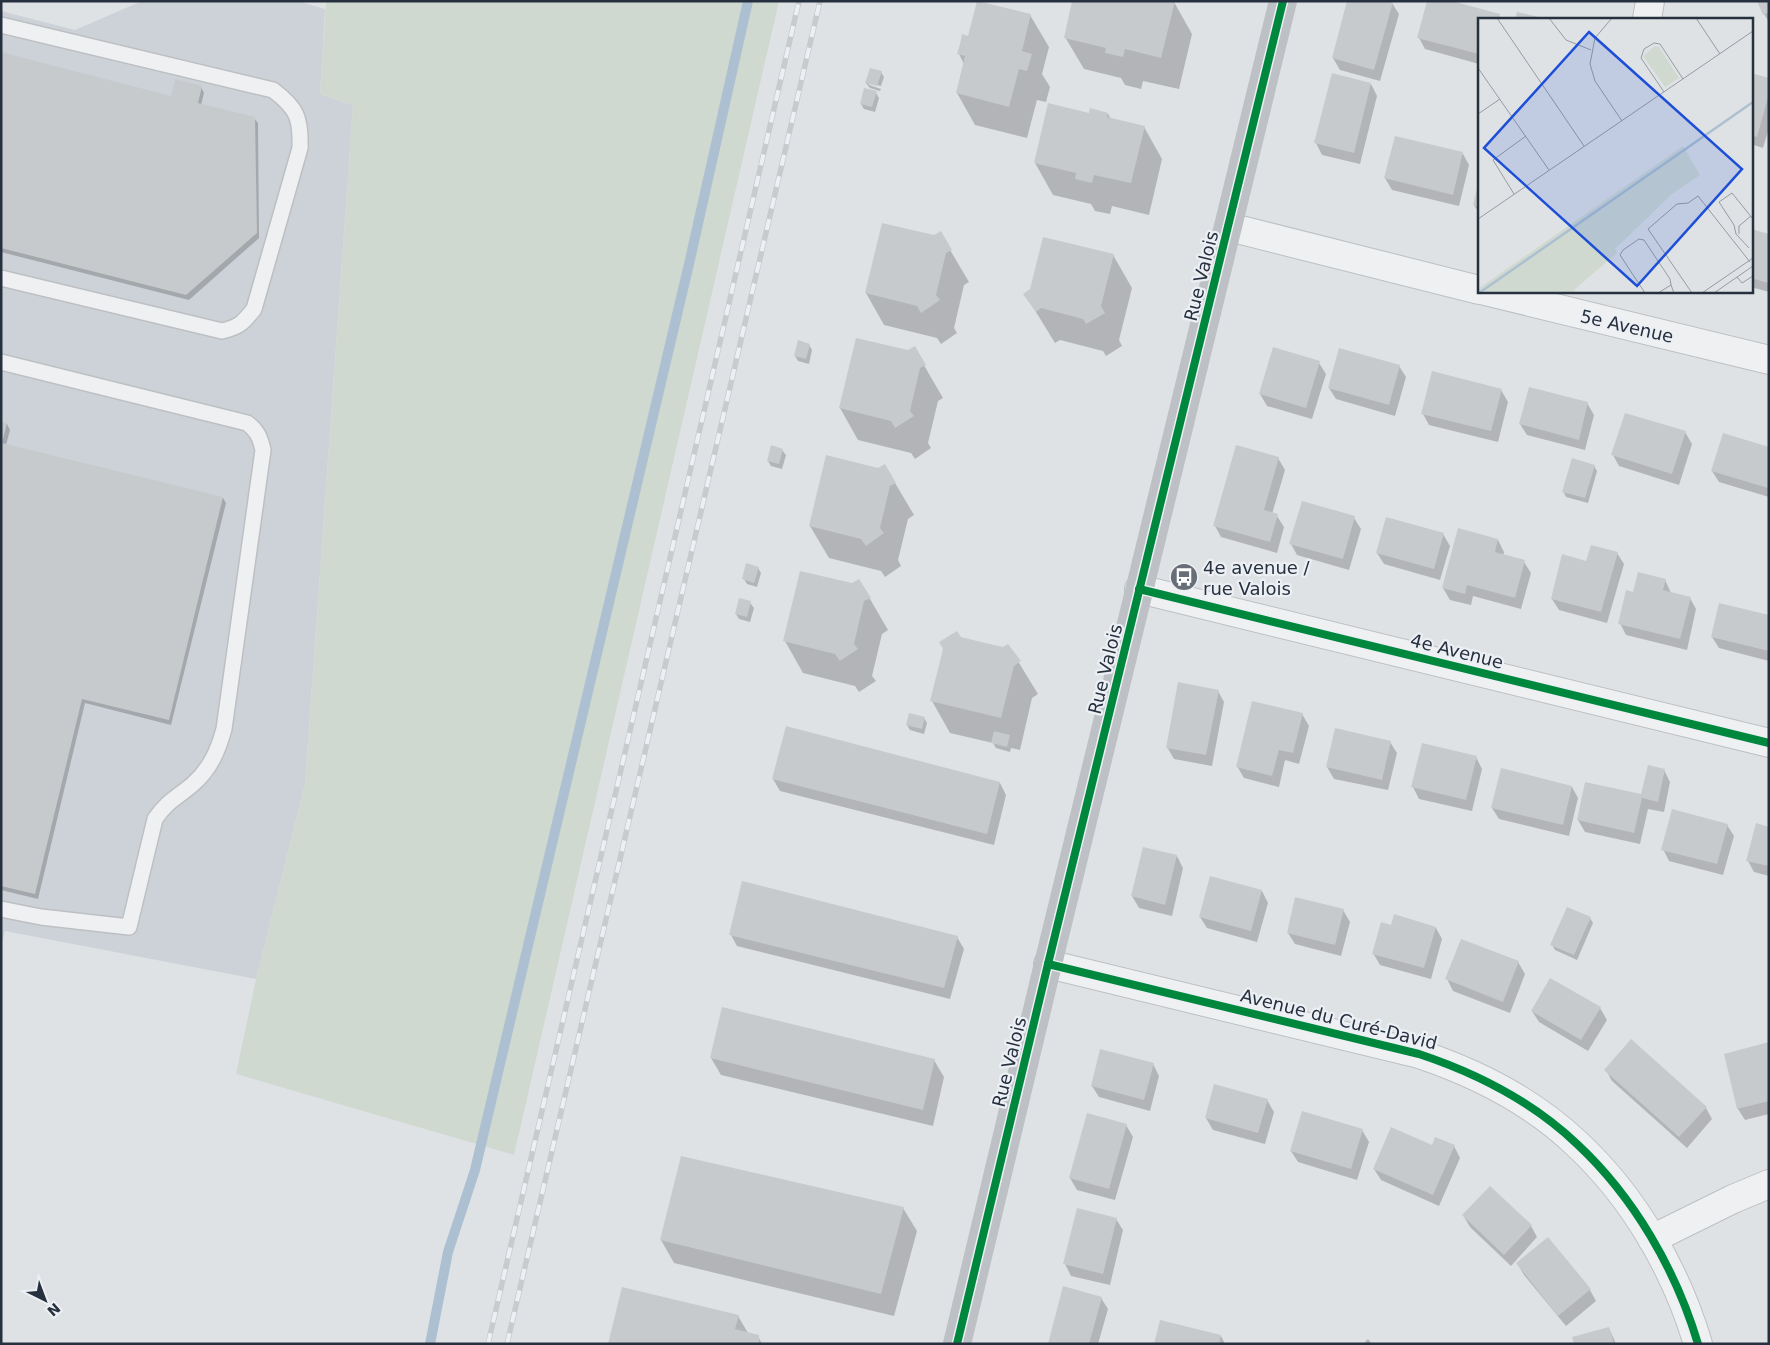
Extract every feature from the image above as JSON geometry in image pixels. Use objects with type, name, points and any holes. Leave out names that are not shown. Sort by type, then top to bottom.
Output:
[{"type":"street","name":"Rue Valois","points":[[957,1344],[1283,1]]},
{"type":"street","points":[[1647,18],[1650,1]]},
{"type":"street","points":[[1229,228],[1478,290]]},
{"type":"street","name":"5e Avenue","points":[[1493,292],[1575,302],[1769,360]]},
{"type":"street","name":"4e Avenue","points":[[1139,589],[1769,742]]},
{"type":"street","name":"Avenue du Curé-David","points":[[1048,964],[1400,1049],[1450,1064],[1532,1109],[1577,1143],[1613,1182],[1652,1239],[1671,1274],[1687,1310],[1698,1344]]},
{"type":"street","points":[[1652,1239],[1733,1199],[1769,1184]]},
{"type":"lane","points":[[1,25],[273,90],[283,97],[295,111],[300,126],[300,148],[254,309],[237,328],[222,331],[1,278]]},
{"type":"lane","points":[[1,362],[247,423],[255,428],[263,450],[224,729],[218,750],[207,768],[192,784],[164,806],[155,819],[129,927],[41,917],[1,909]]},
{"type":"shaded area","points":[[142,1],[297,1],[325,9],[320,94],[353,105],[305,784],[256,979],[5,931],[1,947],[1,11],[75,30]]},
{"type":"shaded area","points":[[326,1],[779,1],[514,1155],[236,1074],[256,979],[305,784],[353,105],[320,94]]},
{"type":"building","points":[[977,1],[1031,14],[1022,51],[1032,54],[1027,71],[1019,69],[1009,107],[956,93],[965,56],[957,54],[962,34],[968,36]]},
{"type":"building","points":[[1072,1],[1175,1],[1161,58],[1125,49],[1123,57],[1105,53],[1106,48],[1064,38]]},
{"type":"building","points":[[1347,1],[1393,2],[1374,70],[1332,58]]},
{"type":"building","points":[[1427,1],[1452,1],[1500,14],[1499,18],[1478,18],[1478,54],[1417,38]]},
{"type":"building","points":[[1757,1],[1769,1],[1769,12],[1763,15]]},
{"type":"building","points":[[1517,12],[1543,18],[1515,18]]},
{"type":"building","points":[[1,52],[171,96],[175,79],[202,86],[198,103],[255,117],[257,233],[186,295],[1,248]]},
{"type":"building","points":[[870,68],[882,71],[877,86],[865,83]]},
{"type":"building","points":[[1332,73],[1371,83],[1354,153],[1314,143]]},
{"type":"building","points":[[1752,73],[1769,78],[1769,94],[1757,137],[1752,135]]},
{"type":"building","points":[[864,88],[877,91],[872,107],[860,104]]},
{"type":"building","points":[[1048,103],[1089,113],[1090,108],[1108,113],[1107,117],[1145,126],[1131,183],[1094,175],[1092,183],[1075,179],[1076,173],[1034,163]]},
{"type":"building","points":[[1395,136],[1463,152],[1453,195],[1384,178]]},
{"type":"building","points":[[1478,185],[1478,207],[1473,205]]},
{"type":"building","points":[[882,223],[934,235],[941,231],[952,250],[946,253],[936,295],[940,300],[921,313],[917,306],[865,293]]},
{"type":"building","points":[[1752,229],[1769,234],[1768,283],[1752,278]]},
{"type":"building","points":[[1043,237],[1114,254],[1101,306],[1105,313],[1086,324],[1083,319],[1041,308],[1036,312],[1023,294],[1030,289]]},
{"type":"building","points":[[856,338],[908,350],[915,346],[926,365],[920,368],[910,411],[914,416],[895,428],[891,421],[839,408]]},
{"type":"building","points":[[798,340],[810,344],[806,359],[794,356]]},
{"type":"building","points":[[1273,347],[1320,361],[1306,408],[1259,394]]},
{"type":"building","points":[[1339,348],[1400,365],[1389,405],[1328,388]]},
{"type":"building","points":[[1432,371],[1502,389],[1491,431],[1421,414]]},
{"type":"building","points":[[1529,387],[1588,402],[1579,440],[1519,424]]},
{"type":"building","points":[[1625,413],[1686,431],[1672,474],[1611,455]]},
{"type":"building","points":[[1,422],[7,423],[2,443],[223,497],[169,720],[82,699],[35,894],[1,886]]},
{"type":"building","points":[[1723,433],[1769,447],[1768,488],[1711,471]]},
{"type":"building","points":[[771,445],[783,449],[779,464],[767,461]]},
{"type":"building","points":[[1236,445],[1279,457],[1264,510],[1278,514],[1270,542],[1213,526]]},
{"type":"building","points":[[826,455],[878,468],[885,464],[896,483],[890,486],[880,528],[884,533],[866,546],[861,539],[809,526]]},
{"type":"building","points":[[1572,458],[1595,465],[1585,498],[1562,492]]},
{"type":"building","points":[[1302,501],[1355,516],[1343,559],[1289,544]]},
{"type":"building","points":[[1386,517],[1444,533],[1434,569],[1376,553]]},
{"type":"building","points":[[1458,528],[1498,539],[1495,552],[1525,560],[1515,598],[1467,585],[1465,594],[1442,588]]},
{"type":"building","points":[[1591,545],[1618,552],[1601,612],[1551,599],[1562,554],[1586,561]]},
{"type":"building","points":[[746,563],[759,567],[754,583],[742,579]]},
{"type":"building","points":[[800,571],[852,583],[859,579],[871,598],[864,601],[854,644],[858,649],[840,661],[835,654],[783,641]]},
{"type":"building","points":[[1638,572],[1666,579],[1663,590],[1691,597],[1680,639],[1618,624],[1626,590],[1633,592]]},
{"type":"building","points":[[739,598],[751,601],[747,617],[735,614]]},
{"type":"building","points":[[1719,603],[1769,615],[1769,651],[1711,637]]},
{"type":"building","points":[[957,631],[961,637],[1003,647],[1008,644],[1021,661],[1014,666],[1001,718],[930,701],[943,649],[939,642]]},
{"type":"building","points":[[1178,682],[1219,690],[1206,755],[1166,748]]},
{"type":"building","points":[[1252,701],[1303,713],[1293,753],[1279,750],[1272,776],[1236,767]]},
{"type":"building","points":[[909,713],[925,717],[922,729],[906,725]]},
{"type":"building","points":[[786,726],[1000,782],[987,834],[772,779]]},
{"type":"building","points":[[1335,728],[1391,741],[1382,780],[1326,767]]},
{"type":"building","points":[[994,731],[1010,735],[1007,747],[991,743]]},
{"type":"building","points":[[1422,743],[1477,756],[1466,800],[1411,787]]},
{"type":"building","points":[[1648,765],[1665,769],[1658,802],[1642,798],[1634,833],[1577,820],[1585,782],[1641,794]]},
{"type":"building","points":[[1501,768],[1572,786],[1563,825],[1491,808]]},
{"type":"building","points":[[1672,809],[1728,824],[1717,864],[1661,850]]},
{"type":"building","points":[[1756,823],[1769,827],[1769,866],[1746,861]]},
{"type":"building","points":[[1143,847],[1177,855],[1165,905],[1131,896]]},
{"type":"building","points":[[1210,876],[1262,890],[1251,931],[1199,917]]},
{"type":"building","points":[[742,881],[958,936],[944,988],[729,935]]},
{"type":"building","points":[[1295,897],[1344,909],[1335,945],[1287,933]]},
{"type":"building","points":[[1567,907],[1591,917],[1574,955],[1550,945]]},
{"type":"building","points":[[1394,914],[1436,927],[1424,968],[1372,954],[1381,922],[1391,925]]},
{"type":"building","points":[[1461,939],[1519,961],[1503,1002],[1445,979]]},
{"type":"building","points":[[1550,978],[1601,1007],[1581,1040],[1531,1011]]},
{"type":"building","points":[[722,1007],[935,1059],[923,1110],[710,1058]]},
{"type":"building","points":[[1631,1039],[1707,1107],[1679,1137],[1604,1070]]},
{"type":"building","points":[[1769,1042],[1769,1101],[1737,1109],[1724,1054]]},
{"type":"building","points":[[1100,1049],[1154,1063],[1144,1100],[1091,1086]]},
{"type":"building","points":[[1214,1084],[1268,1099],[1258,1133],[1205,1118]]},
{"type":"building","points":[[1302,1111],[1363,1129],[1351,1169],[1290,1151]]},
{"type":"building","points":[[1087,1113],[1127,1124],[1109,1189],[1069,1178]]},
{"type":"building","points":[[1391,1127],[1432,1145],[1435,1137],[1455,1145],[1433,1195],[1373,1169]]},
{"type":"building","points":[[681,1156],[904,1207],[881,1294],[660,1240]]},
{"type":"building","points":[[1490,1186],[1532,1225],[1504,1255],[1462,1215]]},
{"type":"building","points":[[1077,1208],[1117,1218],[1103,1274],[1063,1264]]},
{"type":"building","points":[[1548,1237],[1591,1289],[1558,1316],[1516,1263]]},
{"type":"building","points":[[1063,1286],[1102,1297],[1089,1344],[1048,1344]]},
{"type":"building","points":[[622,1287],[739,1315],[735,1329],[759,1335],[759,1344],[608,1344]]},
{"type":"building","points":[[1160,1320],[1221,1335],[1219,1344],[1154,1344]]},
{"type":"building","points":[[1609,1327],[1614,1344],[1574,1344],[1572,1337]]},
{"type":"waterway","points":[[430,1344],[448,1252],[475,1170],[689,264],[748,1]]},
{"type":"railway","points":[[488,1344],[799,1]]},
{"type":"railway","points":[[507,1344],[820,1]]},
{"type":"cycle path","points":[[957,1344],[1283,1]]},
{"type":"cycle path","points":[[1139,589],[1769,743]]},
{"type":"cycle path","points":[[1048,964],[1419,1054],[1462,1070],[1503,1090],[1560,1129],[1598,1165],[1617,1187],[1635,1211],[1665,1262],[1689,1316],[1698,1344]]},
{"type":"place","name":"4e avenue / rue Valois","points":[[1184,577]]}]
